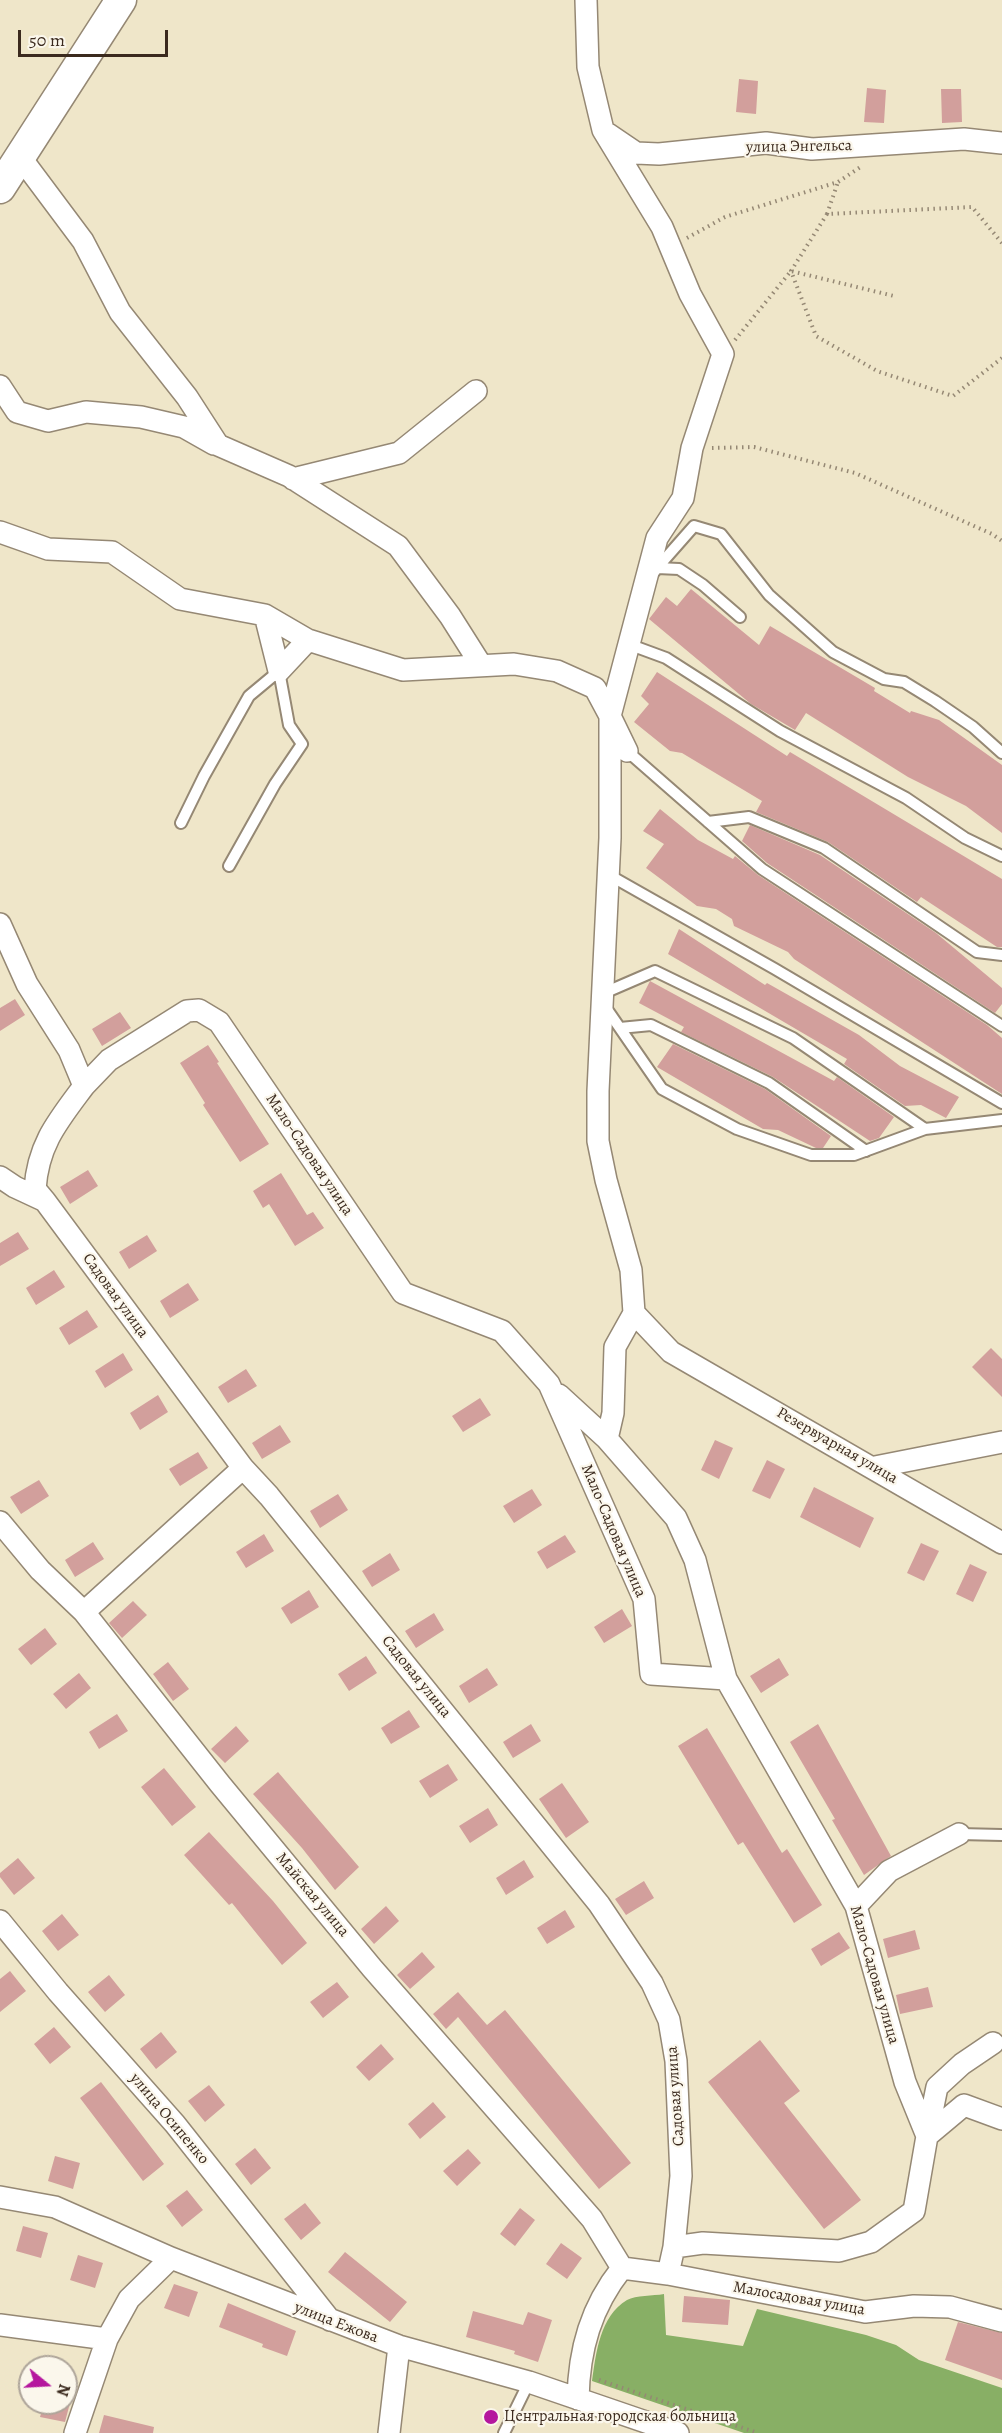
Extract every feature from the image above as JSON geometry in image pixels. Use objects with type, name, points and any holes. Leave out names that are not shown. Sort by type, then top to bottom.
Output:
[{"type":"main road","points":[[0,188],[121,0]]},
{"type":"street","points":[[586,0],[588,67],[603,130],[662,227],[690,294],[723,354],[692,448],[683,498],[657,538],[641,591],[621,681],[610,716],[609,875],[598,1092],[598,1141],[606,1180],[631,1270],[634,1313],[615,1347],[613,1413],[607,1439]]},
{"type":"street","name":"улица Энгельса","points":[[603,130],[636,153],[713,151],[766,144],[812,149],[964,139],[1002,143]]},
{"type":"street","points":[[21,158],[83,241],[120,312],[187,397],[218,445]]},
{"type":"street","points":[[0,386],[17,412],[48,421],[86,412],[141,417],[184,427],[293,479],[398,546],[450,616],[481,665]]},
{"type":"street","points":[[293,479],[399,453],[476,392]]},
{"type":"street","points":[[0,532],[48,549],[112,552],[180,599],[265,615],[308,640],[403,670],[514,664],[558,671],[595,688],[627,751]]},
{"type":"street","points":[[265,615],[279,671]]},
{"type":"street","points":[[279,671],[308,640]]},
{"type":"street","points":[[0,924],[27,984],[69,1050],[84,1086]]},
{"type":"street","name":"Мало-Садовая улица","points":[[45,1201],[35,1189],[36,1165],[48,1135],[84,1086],[109,1060],[187,1011],[199,1010],[219,1022],[403,1293],[502,1331],[549,1384],[644,1599],[651,1674],[726,1679],[856,1906],[905,2082],[927,2136]]},
{"type":"street","name":"Садовая улица","points":[[0,1177],[45,1201],[243,1468],[276,1505],[598,1904],[652,1983],[669,2020],[676,2061],[681,2176],[674,2247]]},
{"type":"street","name":"Резервуарная улица","points":[[634,1313],[671,1352],[875,1467],[1002,1543]]},
{"type":"street","points":[[549,1384],[568,1406],[607,1439],[676,1518],[695,1560],[726,1679]]},
{"type":"street","points":[[875,1467],[1002,1442]]},
{"type":"street","points":[[84,1612],[243,1468]]},
{"type":"street","name":"Майская улица","points":[[0,1522],[40,1570],[84,1612],[220,1784],[372,1968],[591,2219],[622,2268]]},
{"type":"street","points":[[856,1906],[889,1871],[959,1834]]},
{"type":"street","name":"улица Осипенко","points":[[0,1921],[58,1992],[175,2124],[332,2323]]},
{"type":"street","points":[[668,2274],[674,2247],[703,2243],[839,2251],[870,2242],[914,2211],[937,2087],[962,2064],[993,2043]]},
{"type":"street","points":[[927,2136],[964,2105],[1002,2119]]},
{"type":"street","name":"улица Ежова","points":[[0,2197],[55,2207],[171,2258],[332,2323],[399,2346],[529,2382],[678,2433]]},
{"type":"street","points":[[75,2433],[107,2339],[129,2299],[171,2258]]},
{"type":"street","points":[[578,2399],[578,2373],[585,2341],[603,2292],[622,2268]]},
{"type":"street","name":"Малосадовая улица","points":[[622,2268],[668,2274],[865,2312],[914,2306],[950,2307],[1002,2321]]},
{"type":"street","points":[[0,2325],[107,2339]]},
{"type":"street","points":[[389,2433],[399,2346]]},
{"type":"lane","points":[[641,591],[657,568],[694,526],[721,534],[769,595],[833,652],[884,679],[904,682],[973,727],[1002,753]]},
{"type":"lane","points":[[657,568],[679,569],[703,585],[740,617]]},
{"type":"lane","points":[[628,644],[666,658],[780,731],[906,798],[965,838],[1002,856]]},
{"type":"lane","points":[[181,823],[204,776],[249,696],[279,671],[289,725],[302,744],[275,784],[229,866]]},
{"type":"lane","points":[[627,751],[762,869],[1002,1026]]},
{"type":"lane","points":[[708,822],[749,817],[824,848],[977,952],[1002,955]]},
{"type":"lane","points":[[609,875],[1002,1103]]},
{"type":"lane","points":[[925,1129],[793,1038],[655,971],[604,998],[620,1028],[662,1089],[737,1129],[811,1155],[854,1155],[925,1129],[1002,1120]]},
{"type":"lane","points":[[620,1028],[651,1025],[769,1083],[866,1151]]},
{"type":"lane","points":[[959,1834],[1002,1835]]},
{"type":"lane","points":[[504,2433],[529,2382]]},
{"type":"path","points":[[670,247],[725,217],[838,182],[895,144]]},
{"type":"path","points":[[723,354],[790,271],[827,214],[838,182]]},
{"type":"path","points":[[827,214],[972,207],[1002,243]]},
{"type":"path","points":[[790,271],[894,296]]},
{"type":"path","points":[[790,271],[816,336],[877,371],[952,396],[1002,358]]},
{"type":"path","points":[[692,448],[754,447],[855,473],[992,534],[1002,541]]},
{"type":"path","points":[[578,2373],[758,2433]]},
{"type":"green space","points":[[664,2294],[666,2335],[743,2346],[757,2309],[866,2335],[896,2345],[919,2360],[1002,2388],[1002,2433],[744,2433],[592,2381],[601,2336],[611,2315],[631,2298]]},
{"type":"building","points":[[739,79],[758,81],[756,114],[736,112]]},
{"type":"building","points":[[867,88],[886,90],[884,123],[864,122]]},
{"type":"building","points":[[941,89],[961,89],[962,122],[942,123]]},
{"type":"building","points":[[691,589],[759,645],[770,626],[875,688],[874,691],[910,713],[911,711],[939,720],[1002,765],[1002,833],[966,806],[908,777],[806,713],[795,730],[751,704],[649,619],[666,597],[677,606]]},
{"type":"building","points":[[657,672],[787,756],[790,752],[1002,879],[1002,947],[997,947],[921,897],[917,902],[828,842],[756,812],[762,801],[682,753],[670,751],[634,722],[649,704],[641,696]]},
{"type":"building","points":[[660,809],[698,840],[733,859],[735,856],[758,875],[987,1025],[1002,1038],[1002,1094],[794,959],[788,952],[734,926],[732,919],[716,909],[697,906],[646,868],[664,844],[643,831]]},
{"type":"building","points":[[750,825],[820,855],[936,933],[1002,988],[1002,1004],[995,1013],[767,863],[742,841]]},
{"type":"building","points":[[679,929],[765,985],[767,983],[859,1035],[900,1066],[959,1097],[946,1118],[921,1105],[905,1106],[844,1064],[847,1059],[668,954]]},
{"type":"building","points":[[650,981],[834,1081],[837,1077],[894,1117],[879,1138],[870,1141],[773,1077],[681,1032],[684,1027],[639,1003]]},
{"type":"building","points":[[15,999],[25,1015],[0,1031],[0,1008]]},
{"type":"building","points":[[120,1012],[131,1028],[102,1046],[92,1029]]},
{"type":"building","points":[[673,1044],[765,1089],[831,1136],[823,1148],[816,1148],[778,1130],[763,1129],[657,1067]]},
{"type":"building","points":[[208,1045],[269,1144],[240,1162],[203,1105],[205,1103],[180,1063]]},
{"type":"building","points":[[88,1170],[98,1186],[70,1204],[60,1187]]},
{"type":"building","points":[[281,1173],[307,1215],[313,1212],[324,1228],[295,1246],[269,1204],[263,1208],[253,1191]]},
{"type":"building","points":[[18,1232],[29,1249],[0,1266],[0,1243]]},
{"type":"building","points":[[147,1235],[157,1251],[129,1269],[119,1252]]},
{"type":"building","points":[[54,1270],[65,1287],[36,1305],[26,1288]]},
{"type":"building","points":[[188,1283],[199,1300],[170,1318],[160,1301]]},
{"type":"building","points":[[87,1310],[98,1327],[69,1345],[59,1328]]},
{"type":"building","points":[[991,1348],[1002,1359],[1002,1397],[972,1367]]},
{"type":"building","points":[[123,1353],[133,1370],[105,1388],[95,1371]]},
{"type":"building","points":[[246,1369],[257,1386],[228,1403],[218,1387]]},
{"type":"building","points":[[158,1395],[168,1412],[140,1430],[130,1413]]},
{"type":"building","points":[[480,1398],[491,1415],[463,1432],[452,1416]]},
{"type":"building","points":[[280,1425],[291,1442],[262,1459],[252,1443]]},
{"type":"building","points":[[715,1440],[733,1448],[719,1479],[701,1470]]},
{"type":"building","points":[[198,1452],[208,1468],[180,1486],[169,1469]]},
{"type":"building","points":[[767,1460],[785,1469],[770,1499],[752,1491]]},
{"type":"building","points":[[39,1480],[49,1496],[21,1514],[10,1497]]},
{"type":"building","points":[[814,1487],[874,1518],[860,1548],[800,1517]]},
{"type":"building","points":[[532,1489],[542,1505],[514,1523],[503,1506]]},
{"type":"building","points":[[338,1494],[348,1510],[320,1528],[310,1511]]},
{"type":"building","points":[[264,1534],[274,1551],[246,1568],[236,1552]]},
{"type":"building","points":[[565,1535],[576,1552],[547,1569],[537,1552]]},
{"type":"building","points":[[93,1542],[104,1559],[75,1577],[65,1560]]},
{"type":"building","points":[[921,1543],[939,1551],[924,1581],[907,1573]]},
{"type":"building","points":[[390,1553],[400,1570],[372,1587],[362,1571]]},
{"type":"building","points":[[970,1564],[987,1572],[973,1602],[956,1594]]},
{"type":"building","points":[[309,1590],[319,1607],[291,1624],[281,1608]]},
{"type":"building","points":[[133,1601],[147,1615],[122,1638],[109,1623]]},
{"type":"building","points":[[622,1609],[632,1626],[604,1643],[594,1627]]},
{"type":"building","points":[[434,1613],[444,1630],[416,1648],[405,1631]]},
{"type":"building","points":[[45,1628],[57,1644],[31,1665],[18,1649]]},
{"type":"building","points":[[366,1656],[377,1673],[349,1691],[338,1674]]},
{"type":"building","points":[[779,1658],[789,1675],[761,1693],[750,1676]]},
{"type":"building","points":[[168,1662],[189,1689],[173,1701],[153,1674]]},
{"type":"building","points":[[487,1668],[498,1685],[469,1703],[459,1686]]},
{"type":"building","points":[[79,1673],[91,1688],[66,1709],[53,1694]]},
{"type":"building","points":[[409,1710],[420,1727],[391,1744],[381,1728]]},
{"type":"building","points":[[117,1714],[128,1731],[99,1749],[89,1732]]},
{"type":"building","points":[[531,1724],[541,1741],[513,1758],[503,1742]]},
{"type":"building","points":[[818,1724],[891,1856],[864,1875],[832,1820],[835,1819],[790,1742]]},
{"type":"building","points":[[236,1726],[249,1741],[225,1763],[211,1749]]},
{"type":"building","points":[[707,1728],[782,1853],[787,1849],[822,1905],[794,1923],[743,1842],[738,1845],[678,1746]]},
{"type":"building","points":[[448,1764],[458,1780],[430,1798],[419,1781]]},
{"type":"building","points":[[164,1768],[196,1807],[172,1826],[141,1787]]},
{"type":"building","points":[[278,1772],[359,1867],[335,1890],[302,1848],[253,1794]]},
{"type":"building","points":[[562,1783],[589,1822],[566,1838],[539,1799]]},
{"type":"building","points":[[488,1808],[498,1825],[470,1843],[459,1826]]},
{"type":"building","points":[[209,1832],[273,1901],[307,1943],[282,1965],[232,1903],[229,1905],[184,1855]]},
{"type":"building","points":[[18,1858],[35,1878],[14,1895],[0,1877],[0,1873]]},
{"type":"building","points":[[524,1860],[534,1877],[506,1895],[496,1878]]},
{"type":"building","points":[[644,1881],[654,1898],[626,1915],[615,1899]]},
{"type":"building","points":[[386,1906],[399,1921],[374,1944],[361,1929]]},
{"type":"building","points":[[565,1910],[575,1927],[547,1944],[537,1928]]},
{"type":"building","points":[[62,1914],[79,1935],[58,1951],[42,1931]]},
{"type":"building","points":[[915,1930],[920,1949],[888,1958],[883,1939]]},
{"type":"building","points":[[839,1932],[850,1948],[821,1966],[811,1949]]},
{"type":"building","points":[[422,1952],[435,1967],[410,1989],[397,1975]]},
{"type":"building","points":[[10,1971],[26,1991],[0,2012],[0,1979]]},
{"type":"building","points":[[109,1975],[125,1995],[105,2012],[88,1992]]},
{"type":"building","points":[[337,1982],[349,1997],[323,2018],[310,2002]]},
{"type":"building","points":[[928,1987],[933,2007],[900,2014],[896,1995]]},
{"type":"building","points":[[458,1992],[487,2025],[505,2010],[631,2163],[599,2189],[458,2017],[446,2029],[433,2014]]},
{"type":"building","points":[[54,2027],[71,2047],[50,2064],[34,2044]]},
{"type":"building","points":[[161,2032],[177,2052],[156,2069],[140,2049]]},
{"type":"building","points":[[760,2040],[800,2091],[784,2103],[861,2200],[824,2229],[708,2082]]},
{"type":"building","points":[[381,2044],[394,2059],[369,2081],[356,2067]]},
{"type":"building","points":[[101,2082],[164,2164],[143,2181],[80,2098]]},
{"type":"building","points":[[209,2085],[225,2105],[205,2122],[188,2101]]},
{"type":"building","points":[[433,2102],[446,2117],[420,2139],[408,2124]]},
{"type":"building","points":[[255,2148],[271,2168],[251,2185],[235,2164]]},
{"type":"building","points":[[468,2149],[481,2163],[457,2186],[443,2171]]},
{"type":"building","points":[[55,2156],[80,2163],[73,2189],[48,2181]]},
{"type":"building","points":[[187,2190],[203,2210],[182,2227],[166,2206]]},
{"type":"building","points":[[305,2203],[321,2223],[301,2240],[284,2219]]},
{"type":"building","points":[[520,2208],[535,2220],[515,2246],[500,2234]]},
{"type":"building","points":[[23,2226],[48,2233],[41,2258],[16,2251]]},
{"type":"building","points":[[561,2243],[582,2258],[567,2279],[546,2264]]},
{"type":"building","points":[[345,2252],[407,2302],[390,2322],[328,2272]]},
{"type":"building","points":[[78,2255],[103,2263],[95,2288],[70,2280]]},
{"type":"building","points":[[174,2284],[198,2292],[189,2317],[164,2308]]},
{"type":"building","points":[[684,2296],[730,2300],[728,2325],[682,2322]]},
{"type":"building","points":[[228,2303],[296,2331],[287,2356],[219,2327]]},
{"type":"building","points":[[473,2311],[523,2325],[528,2312],[552,2320],[538,2362],[514,2354],[515,2351],[466,2337]]},
{"type":"building","points":[[958,2322],[1002,2333],[1002,2380],[945,2360]]},
{"type":"building","points":[[41,2415],[67,2415],[65,2422],[40,2417]]},
{"type":"building","points":[[104,2415],[154,2427],[153,2433],[99,2433]]},
{"type":"place","name":"Центральная городская больница","points":[[491,2417]]}]
